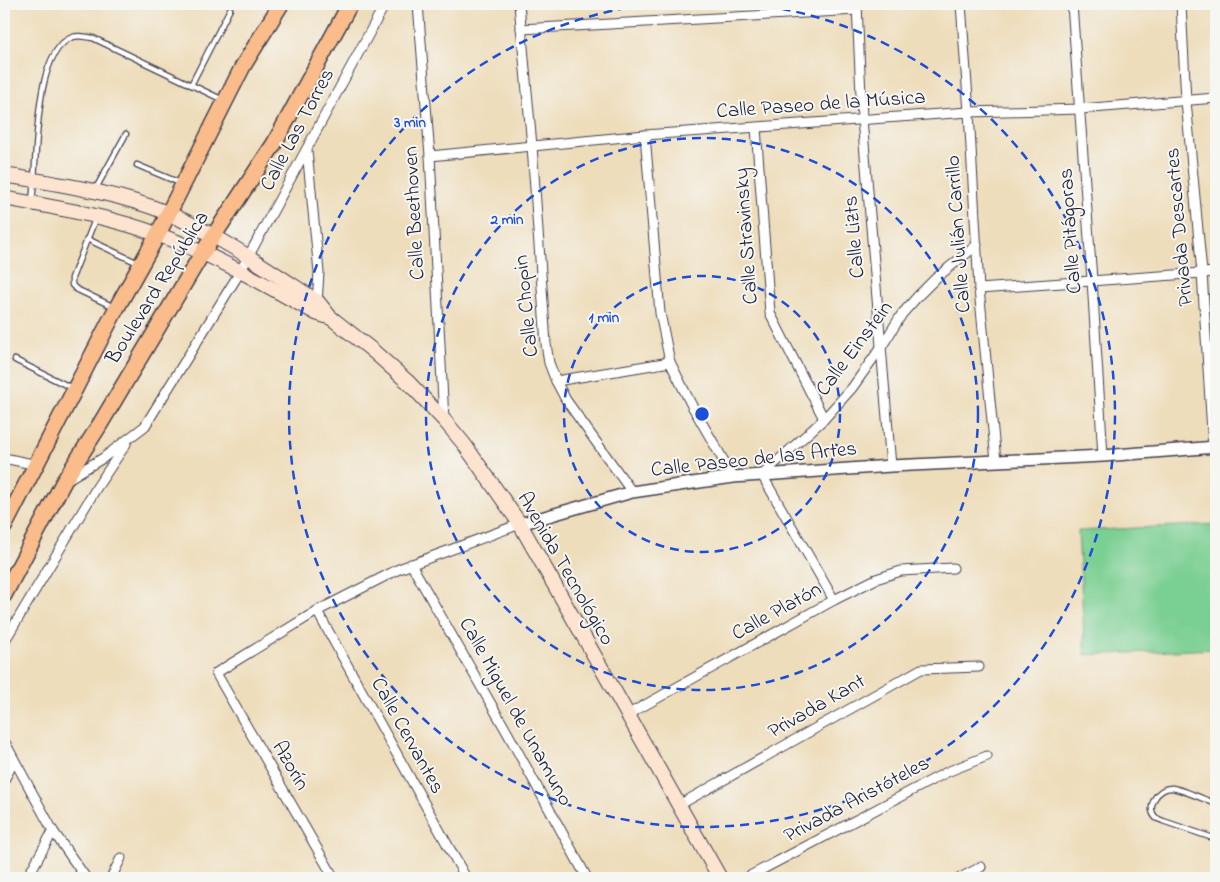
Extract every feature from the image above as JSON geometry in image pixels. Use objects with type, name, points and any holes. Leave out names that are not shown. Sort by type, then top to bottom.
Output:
[{"type":"main road","name":"Boulevard República","points":[[4,527],[116,308],[158,234],[243,66],[281,4]]},
{"type":"main road","name":"Boulevard República","points":[[4,595],[64,481],[203,252],[274,144],[350,4]]},
{"type":"main road","points":[[4,175],[94,192],[152,207],[215,236],[248,256],[316,308]]},
{"type":"main road","points":[[4,198],[96,216],[158,234],[203,252],[316,308]]},
{"type":"main road","name":"Avenida Tecnológico","points":[[316,308],[372,350],[409,383],[464,444],[520,524],[720,878]]},
{"type":"street","name":"Calle Las Torres","points":[[129,440],[145,426],[165,396],[240,272],[385,4]]},
{"type":"street","name":"Calle Beethoven","points":[[418,4],[430,156],[444,420]]},
{"type":"street","name":"Calle Chopin","points":[[519,4],[532,146],[546,344],[550,363],[556,381],[566,400],[632,492]]},
{"type":"street","name":"Calle Julián Carrillo","points":[[961,4],[979,289],[996,462]]},
{"type":"street","name":"Calle Pitágoras","points":[[1072,4],[1103,456]]},
{"type":"street","name":"Privada Descartes","points":[[1181,4],[1186,100],[1202,273],[1215,448]]},
{"type":"street","points":[[522,29],[857,7]]},
{"type":"street","name":"Calle Lizts","points":[[857,7],[862,119],[891,466]]},
{"type":"street","name":"Calle Paseo de la Música","points":[[430,156],[645,134],[756,128],[969,112],[1080,109],[1216,98]]},
{"type":"street","name":"Calle Stravinsky","points":[[756,128],[770,313],[824,419]]},
{"type":"street","points":[[645,134],[660,313],[670,362],[691,404],[733,477]]},
{"type":"street","points":[[307,149],[319,272],[316,308]]},
{"type":"street","name":"Calle Einstein","points":[[762,475],[824,419],[852,388],[902,314],[918,296],[936,278],[976,245]]},
{"type":"street","points":[[979,289],[1216,272]]},
{"type":"street","points":[[556,381],[670,362]]},
{"type":"street","points":[[64,481],[129,440]]},
{"type":"street","points":[[4,642],[97,487],[129,440]]},
{"type":"street","name":"Calle Paseo de las Artes","points":[[216,672],[317,611],[411,564],[520,524],[632,492],[733,477],[1215,448]]},
{"type":"street","points":[[4,458],[37,465]]},
{"type":"street","points":[[762,475],[834,600]]},
{"type":"street","name":"Calle Miguel de Unamuno","points":[[411,564],[507,732],[587,878]]},
{"type":"street","name":"Calle Platón","points":[[627,716],[834,600],[889,573],[953,568]]},
{"type":"street","name":"Calle Cervantes","points":[[317,611],[466,878]]},
{"type":"street","name":"Privada Kant","points":[[679,805],[921,668],[979,667]]},
{"type":"street","name":"Azorín","points":[[216,672],[334,878]]},
{"type":"street","points":[[4,741],[53,831],[86,878]]},
{"type":"street","name":"Privada Aristóteles","points":[[746,878],[947,772],[987,756]]},
{"type":"street","points":[[4,780],[14,761]]},
{"type":"street","points":[[27,878],[53,831]]},
{"type":"street","points":[[111,878],[121,858]]},
{"type":"street","points":[[960,878],[982,867]]},
{"type":"lane","points":[[191,85],[230,9]]},
{"type":"lane","points":[[32,204],[40,99],[49,63],[58,48],[71,37],[93,38],[225,101]]},
{"type":"lane","points":[[94,192],[126,134]]},
{"type":"lane","points":[[137,165],[183,184]]},
{"type":"lane","points":[[96,216],[72,278],[72,285],[76,289],[116,308]]},
{"type":"lane","points":[[87,239],[141,264]]},
{"type":"lane","points":[[15,360],[75,389]]},
{"type":"lane","points":[[1216,804],[1173,788],[1163,788],[1157,793],[1153,804],[1153,812],[1163,822],[1216,839]]},
{"type":"green space","points":[[1216,524],[1216,649],[1085,655],[1078,531]]}]
